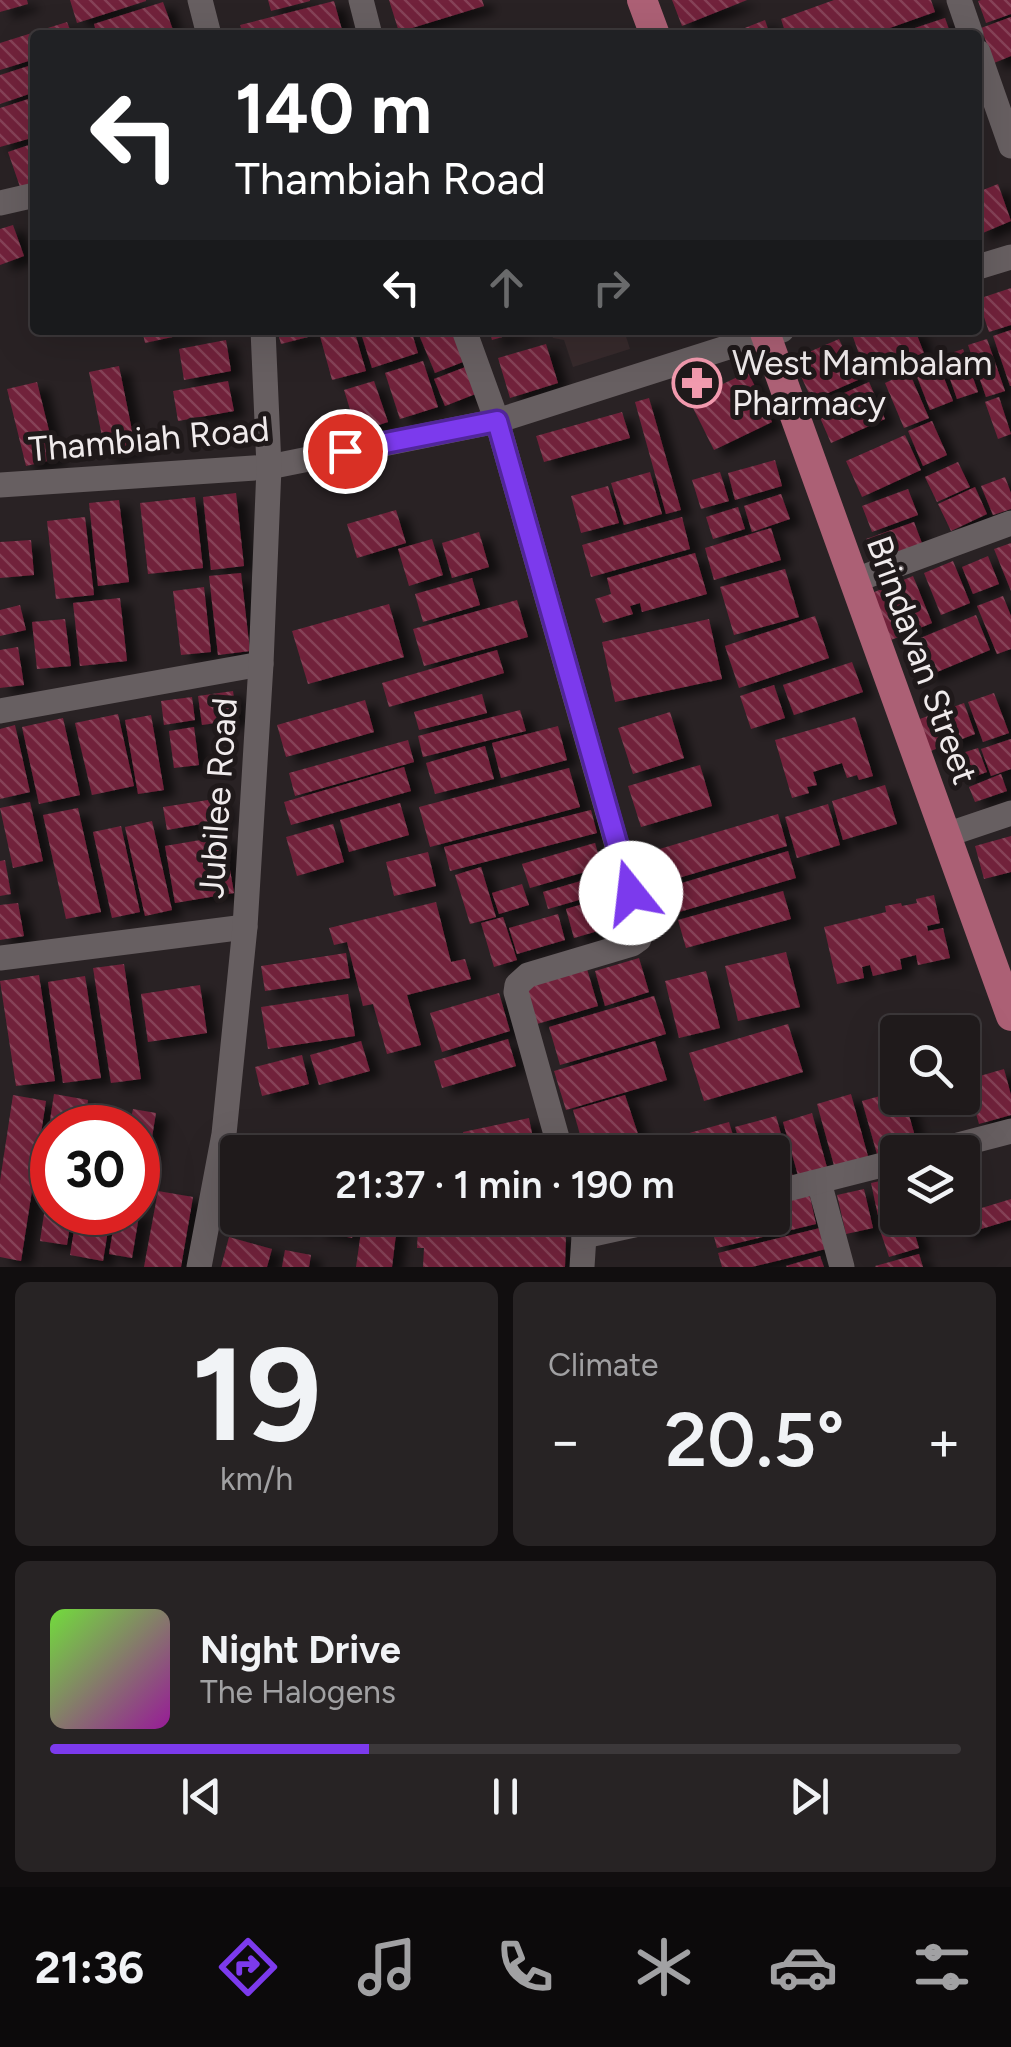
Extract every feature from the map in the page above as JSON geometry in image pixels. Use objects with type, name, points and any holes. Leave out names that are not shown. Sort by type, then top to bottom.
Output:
[{"type":"main road","points":[[642,0],[653,30]]},
{"type":"main road","name":"Brindavan Street","points":[[772,335],[853,581],[1011,1016]]},
{"type":"street","points":[[200,0],[208,30]]},
{"type":"street","points":[[361,0],[369,30]]},
{"type":"street","points":[[959,0],[969,30]]},
{"type":"street","points":[[982,63],[1011,146]]},
{"type":"street","points":[[0,203],[30,196]]},
{"type":"street","points":[[982,266],[1011,256]]},
{"type":"street","name":"Jubilee Road","points":[[199,1267],[224,1134],[245,927],[269,466],[263,335]]},
{"type":"street","points":[[466,335],[497,421],[641,930],[638,939],[626,946],[528,974],[517,984],[556,1135]]},
{"type":"street","name":"Thambiah Road","points":[[0,485],[269,466],[497,421],[762,335]]},
{"type":"street","points":[[853,581],[1011,523]]},
{"type":"street","points":[[0,711],[261,664]]},
{"type":"street","points":[[946,835],[1011,812]]},
{"type":"street","points":[[0,958],[245,927]]},
{"type":"street","points":[[980,1139],[1011,1131]]},
{"type":"street","points":[[790,1189],[880,1167]]},
{"type":"street","points":[[820,1182],[842,1267]]},
{"type":"street","points":[[581,1235],[582,1267]]},
{"type":"shaded area","points":[[552,335],[626,335],[630,349],[573,367],[564,340]]},
{"type":"building","points":[[0,0],[27,0],[28,4],[0,12]]},
{"type":"building","points":[[70,0],[146,0],[146,1],[77,23]]},
{"type":"building","points":[[268,0],[310,0],[310,1],[271,11]]},
{"type":"building","points":[[389,0],[482,0],[484,6],[406,30],[398,30]]},
{"type":"building","points":[[672,0],[747,0],[682,26]]},
{"type":"building","points":[[834,0],[931,0],[935,12],[884,30],[784,30],[781,19]]},
{"type":"building","points":[[1011,0],[1011,14],[986,23],[978,1]]},
{"type":"building","points":[[334,1],[342,30],[242,30],[240,25]]},
{"type":"building","points":[[163,2],[173,30],[96,30],[94,24]]},
{"type":"building","points":[[1011,17],[1011,56],[994,63],[981,28]]},
{"type":"building","points":[[945,18],[949,30],[909,30]]},
{"type":"building","points":[[765,20],[768,30],[740,30]]},
{"type":"building","points":[[67,22],[70,30],[41,30]]},
{"type":"building","points":[[30,34],[30,61],[0,70],[0,43]]},
{"type":"building","points":[[30,66],[30,94],[0,104],[0,75]]},
{"type":"building","points":[[30,99],[30,138],[0,147],[0,108]]},
{"type":"building","points":[[30,145],[30,184],[20,187],[8,152]]},
{"type":"building","points":[[998,184],[1011,221],[982,233],[982,190]]},
{"type":"building","points":[[13,225],[24,256],[0,265],[0,229]]},
{"type":"building","points":[[1011,288],[1011,325],[989,332],[982,298]]},
{"type":"building","points":[[1011,330],[1011,386],[1010,386],[993,336]]},
{"type":"building","points":[[143,335],[181,335],[145,343]]},
{"type":"building","points":[[278,335],[316,335],[281,344]]},
{"type":"building","points":[[355,335],[366,371],[332,380],[320,336]]},
{"type":"building","points":[[362,335],[413,335],[418,353],[372,368]]},
{"type":"building","points":[[419,335],[458,335],[468,360],[435,373]]},
{"type":"building","points":[[917,335],[924,353],[866,373],[853,337]]},
{"type":"building","points":[[839,339],[858,380],[812,400],[793,359]]},
{"type":"building","points":[[987,339],[1005,391],[986,397],[968,345]]},
{"type":"building","points":[[226,340],[231,371],[184,380],[179,349]]},
{"type":"building","points":[[546,344],[558,383],[510,398],[498,358]]},
{"type":"building","points":[[963,349],[978,392],[957,399],[942,356]]},
{"type":"building","points":[[937,360],[953,401],[930,410],[914,369]]},
{"type":"building","points":[[423,361],[438,407],[400,419],[385,373]]},
{"type":"building","points":[[119,366],[136,450],[106,456],[89,372]]},
{"type":"building","points":[[468,366],[478,393],[445,406],[434,379]]},
{"type":"building","points":[[748,372],[772,422],[714,450],[689,400]]},
{"type":"building","points":[[909,372],[929,418],[904,428],[885,383]]},
{"type":"building","points":[[228,381],[234,411],[178,421],[173,391]]},
{"type":"building","points":[[374,381],[388,422],[357,432],[344,390]]},
{"type":"building","points":[[37,382],[56,459],[26,466],[7,389]]},
{"type":"building","points":[[869,382],[885,419],[831,443],[815,406]]},
{"type":"building","points":[[999,397],[1011,434],[998,439],[985,402]]},
{"type":"building","points":[[649,398],[681,510],[666,514],[635,402]]},
{"type":"building","points":[[622,412],[630,438],[544,462],[536,436]]},
{"type":"building","points":[[932,421],[947,455],[923,466],[908,431]]},
{"type":"building","points":[[905,435],[921,470],[862,497],[846,461]]},
{"type":"building","points":[[775,460],[782,486],[735,500],[728,473]]},
{"type":"building","points":[[958,462],[970,487],[937,502],[925,477]]},
{"type":"building","points":[[650,472],[662,514],[624,525],[611,483]]},
{"type":"building","points":[[720,472],[729,501],[701,509],[692,480]]},
{"type":"building","points":[[1005,477],[1011,509],[993,515],[981,486]]},
{"type":"building","points":[[608,486],[619,523],[581,533],[571,496]]},
{"type":"building","points":[[975,487],[987,514],[951,531],[938,504]]},
{"type":"building","points":[[908,489],[918,515],[872,532],[862,506]]},
{"type":"building","points":[[236,493],[244,566],[211,570],[203,497]]},
{"type":"building","points":[[781,494],[790,519],[752,532],[744,506]]},
{"type":"building","points":[[195,497],[203,568],[148,574],[140,503]]},
{"type":"building","points":[[119,500],[129,582],[98,586],[89,503]]},
{"type":"building","points":[[738,507],[745,529],[713,539],[706,517]]},
{"type":"building","points":[[396,510],[406,543],[357,558],[347,524]]},
{"type":"building","points":[[85,517],[94,595],[56,599],[47,521]]},
{"type":"building","points":[[682,517],[690,549],[591,577],[582,545]]},
{"type":"building","points":[[914,522],[923,546],[875,564],[866,539]]},
{"type":"building","points":[[771,528],[781,560],[714,580],[705,548]]},
{"type":"building","points":[[479,532],[489,567],[452,578],[442,543]]},
{"type":"building","points":[[432,539],[443,575],[409,586],[398,549]]},
{"type":"building","points":[[31,540],[34,575],[0,578],[0,542]]},
{"type":"building","points":[[1011,543],[1011,591],[994,549]]},
{"type":"building","points":[[695,553],[707,594],[642,612],[640,603],[630,606],[633,614],[603,623],[595,599],[611,594],[607,578]]},
{"type":"building","points":[[988,556],[999,584],[973,594],[962,567]]},
{"type":"building","points":[[953,561],[970,603],[941,615],[924,573]]},
{"type":"building","points":[[785,569],[799,617],[734,635],[720,587]]},
{"type":"building","points":[[241,573],[250,651],[218,655],[209,576]]},
{"type":"building","points":[[913,576],[932,623],[891,640],[872,593]]},
{"type":"building","points":[[472,578],[480,605],[423,622],[415,594]]},
{"type":"building","points":[[204,587],[211,652],[181,655],[173,591]]},
{"type":"building","points":[[1003,596],[1011,616],[1011,649],[997,654],[977,606]]},
{"type":"building","points":[[120,598],[127,661],[80,666],[73,603]]},
{"type":"building","points":[[517,600],[528,637],[424,666],[413,629]]},
{"type":"building","points":[[389,604],[404,657],[308,684],[292,631]]},
{"type":"building","points":[[20,605],[26,630],[0,636],[0,610]]},
{"type":"building","points":[[976,615],[990,650],[925,677],[911,642]]},
{"type":"building","points":[[815,616],[829,658],[739,688],[725,646]]},
{"type":"building","points":[[65,619],[71,666],[37,669],[32,622]]},
{"type":"building","points":[[709,619],[722,679],[615,702],[602,642]]},
{"type":"building","points":[[18,647],[24,685],[0,688],[0,650]]},
{"type":"building","points":[[497,650],[504,673],[389,707],[382,683]]},
{"type":"building","points":[[852,662],[863,692],[794,715],[783,685]]},
{"type":"building","points":[[774,685],[785,718],[751,729],[740,696]]},
{"type":"building","points":[[233,691],[237,720],[202,725],[198,696]]},
{"type":"building","points":[[994,693],[1009,733],[983,742],[968,702]]},
{"type":"building","points":[[482,694],[487,713],[419,730],[414,712]]},
{"type":"building","points":[[192,697],[195,720],[164,725],[161,701]]},
{"type":"building","points":[[365,700],[374,732],[286,757],[277,725]]},
{"type":"building","points":[[964,703],[975,734],[928,752],[917,720]]},
{"type":"building","points":[[520,710],[526,731],[423,757],[418,736]]},
{"type":"building","points":[[670,712],[684,758],[633,774],[618,728]]},
{"type":"building","points":[[118,714],[134,786],[92,795],[75,723]]},
{"type":"building","points":[[151,715],[164,790],[138,794],[125,720]]},
{"type":"building","points":[[855,717],[873,776],[847,778],[842,763],[813,772],[817,785],[807,787],[809,793],[792,798],[775,740]]},
{"type":"building","points":[[63,718],[80,795],[39,804],[22,727]]},
{"type":"building","points":[[15,725],[30,792],[0,799],[0,729]]},
{"type":"building","points":[[558,726],[567,760],[501,778],[492,743]]},
{"type":"building","points":[[194,727],[199,765],[174,768],[169,731]]},
{"type":"building","points":[[1011,739],[1011,769],[991,776],[981,749]]},
{"type":"building","points":[[408,740],[414,762],[295,796],[289,773]]},
{"type":"building","points":[[485,746],[494,779],[435,794],[426,763]]},
{"type":"building","points":[[978,748],[987,772],[962,781],[953,756]]},
{"type":"building","points":[[700,765],[712,806],[641,827],[628,786]]},
{"type":"building","points":[[404,767],[411,791],[291,825],[284,802]]},
{"type":"building","points":[[569,768],[580,807],[430,847],[419,807]]},
{"type":"building","points":[[1001,774],[1007,791],[975,802],[969,787]]},
{"type":"building","points":[[885,785],[897,824],[843,840],[832,801]]},
{"type":"building","points":[[221,798],[224,820],[167,830],[163,807]]},
{"type":"building","points":[[30,802],[43,861],[13,868],[0,808]]},
{"type":"building","points":[[400,803],[409,835],[349,852],[340,820]]},
{"type":"building","points":[[828,804],[840,845],[797,858],[785,817]]},
{"type":"building","points":[[78,808],[101,912],[66,919],[43,815]]},
{"type":"building","points":[[591,810],[597,833],[450,871],[444,847]]},
{"type":"building","points":[[778,814],[787,846],[665,882],[656,850]]},
{"type":"building","points":[[152,821],[172,910],[145,916],[125,827]]},
{"type":"building","points":[[333,824],[344,862],[297,876],[286,837]]},
{"type":"building","points":[[121,826],[140,912],[112,918],[93,832]]},
{"type":"building","points":[[224,836],[234,893],[175,903],[165,846]]},
{"type":"building","points":[[1011,836],[1011,872],[984,879],[975,846]]},
{"type":"building","points":[[595,843],[602,867],[530,888],[522,864]]},
{"type":"building","points":[[788,851],[796,878],[669,915],[662,889]]},
{"type":"building","points":[[428,852],[436,886],[394,896],[386,862]]},
{"type":"building","points":[[5,860],[11,894],[0,896],[0,861]]},
{"type":"building","points":[[481,867],[496,917],[470,924],[455,875]]},
{"type":"building","points":[[605,874],[610,891],[548,909],[543,892]]},
{"type":"building","points":[[522,884],[529,905],[499,914],[492,893]]},
{"type":"building","points":[[783,891],[791,919],[686,948],[678,920]]},
{"type":"building","points":[[934,895],[940,923],[927,926],[928,931],[943,928],[950,958],[918,965],[916,955],[900,959],[902,969],[873,976],[870,965],[862,967],[864,978],[837,984],[824,927],[886,912],[885,906],[917,903],[916,899]]},
{"type":"building","points":[[610,896],[618,925],[574,938],[566,909]]},
{"type":"building","points":[[436,902],[451,962],[465,959],[471,979],[407,995],[421,1045],[387,1054],[373,1004],[363,1006],[347,942],[334,945],[329,928]]},
{"type":"building","points":[[18,903],[24,936],[0,940],[0,905]]},
{"type":"building","points":[[558,914],[565,940],[517,954],[509,928]]},
{"type":"building","points":[[503,917],[517,960],[494,967],[481,923]]},
{"type":"building","points":[[786,952],[800,1007],[738,1021],[725,966]]},
{"type":"building","points":[[346,953],[350,978],[265,991],[261,966]]},
{"type":"building","points":[[639,958],[649,992],[605,1006],[595,971]]},
{"type":"building","points":[[124,964],[141,1079],[111,1083],[93,968]]},
{"type":"building","points":[[587,969],[598,1006],[537,1024],[526,987]]},
{"type":"building","points":[[706,971],[720,1028],[679,1038],[665,981]]},
{"type":"building","points":[[39,975],[55,1081],[16,1086],[0,981]]},
{"type":"building","points":[[85,976],[101,1078],[63,1083],[48,982]]},
{"type":"building","points":[[200,985],[207,1033],[148,1042],[141,994]]},
{"type":"building","points":[[499,993],[510,1031],[442,1052],[430,1013]]},
{"type":"building","points":[[348,994],[355,1036],[268,1049],[261,1007]]},
{"type":"building","points":[[654,996],[666,1034],[560,1065],[549,1027]]},
{"type":"building","points":[[788,1024],[803,1072],[704,1101],[689,1053]]},
{"type":"building","points":[[508,1039],[516,1066],[442,1088],[434,1061]]},
{"type":"building","points":[[361,1041],[370,1071],[319,1085],[310,1055]]},
{"type":"building","points":[[655,1041],[667,1080],[566,1110],[554,1071]]},
{"type":"building","points":[[302,1055],[309,1084],[262,1096],[255,1067]]},
{"type":"building","points":[[1004,1069],[1011,1095],[1011,1115],[979,1124],[980,1076]]},
{"type":"building","points":[[54,1094],[88,1100],[87,1105],[52,1105]]},
{"type":"building","points":[[851,1094],[869,1160],[835,1169],[817,1104]]},
{"type":"building","points":[[13,1095],[46,1101],[45,1105],[30,1105],[30,1203],[21,1261],[0,1257],[0,1181]]},
{"type":"building","points":[[625,1095],[638,1135],[580,1135],[573,1110]]},
{"type":"building","points":[[880,1096],[880,1115],[909,1115],[915,1135],[880,1135],[877,1154],[862,1101]]},
{"type":"building","points":[[812,1113],[828,1171],[799,1179],[790,1135],[783,1122]]},
{"type":"building","points":[[776,1116],[781,1135],[738,1135],[735,1127]]},
{"type":"building","points":[[529,1118],[532,1135],[464,1135],[463,1132]]},
{"type":"building","points":[[729,1122],[733,1135],[682,1135]]},
{"type":"building","points":[[880,1181],[880,1220],[879,1220],[871,1183]]},
{"type":"building","points":[[864,1189],[873,1228],[846,1234],[837,1195]]},
{"type":"building","points":[[160,1191],[193,1197],[181,1267],[144,1267],[150,1235],[160,1235]]},
{"type":"building","points":[[809,1192],[816,1224],[790,1230],[790,1197]]},
{"type":"building","points":[[1011,1199],[1011,1220],[980,1229],[980,1208]]},
{"type":"building","points":[[820,1228],[826,1249],[752,1267],[722,1267],[718,1253]]},
{"type":"building","points":[[41,1235],[69,1235],[67,1245],[40,1241]]},
{"type":"building","points":[[73,1235],[107,1235],[103,1261],[70,1255]]},
{"type":"building","points":[[112,1235],[136,1235],[132,1258],[109,1254]]},
{"type":"building","points":[[361,1235],[396,1235],[392,1267],[356,1267]]},
{"type":"building","points":[[418,1235],[566,1235],[565,1267],[423,1267],[424,1248],[417,1248]]},
{"type":"building","points":[[714,1235],[771,1235],[717,1248]]},
{"type":"building","points":[[882,1235],[915,1235],[919,1248],[889,1257]]},
{"type":"building","points":[[229,1237],[272,1249],[267,1267],[221,1267]]},
{"type":"building","points":[[285,1250],[311,1255],[309,1267],[282,1267]]},
{"type":"building","points":[[919,1254],[923,1267],[875,1266]]},
{"type":"building","points":[[820,1256],[824,1267],[786,1266]]},
{"type":"place","name":"West Mambalam Pharmacy","points":[[697,383]]},
{"type":"route","points":[[345,451],[497,421],[631,893]]}]
